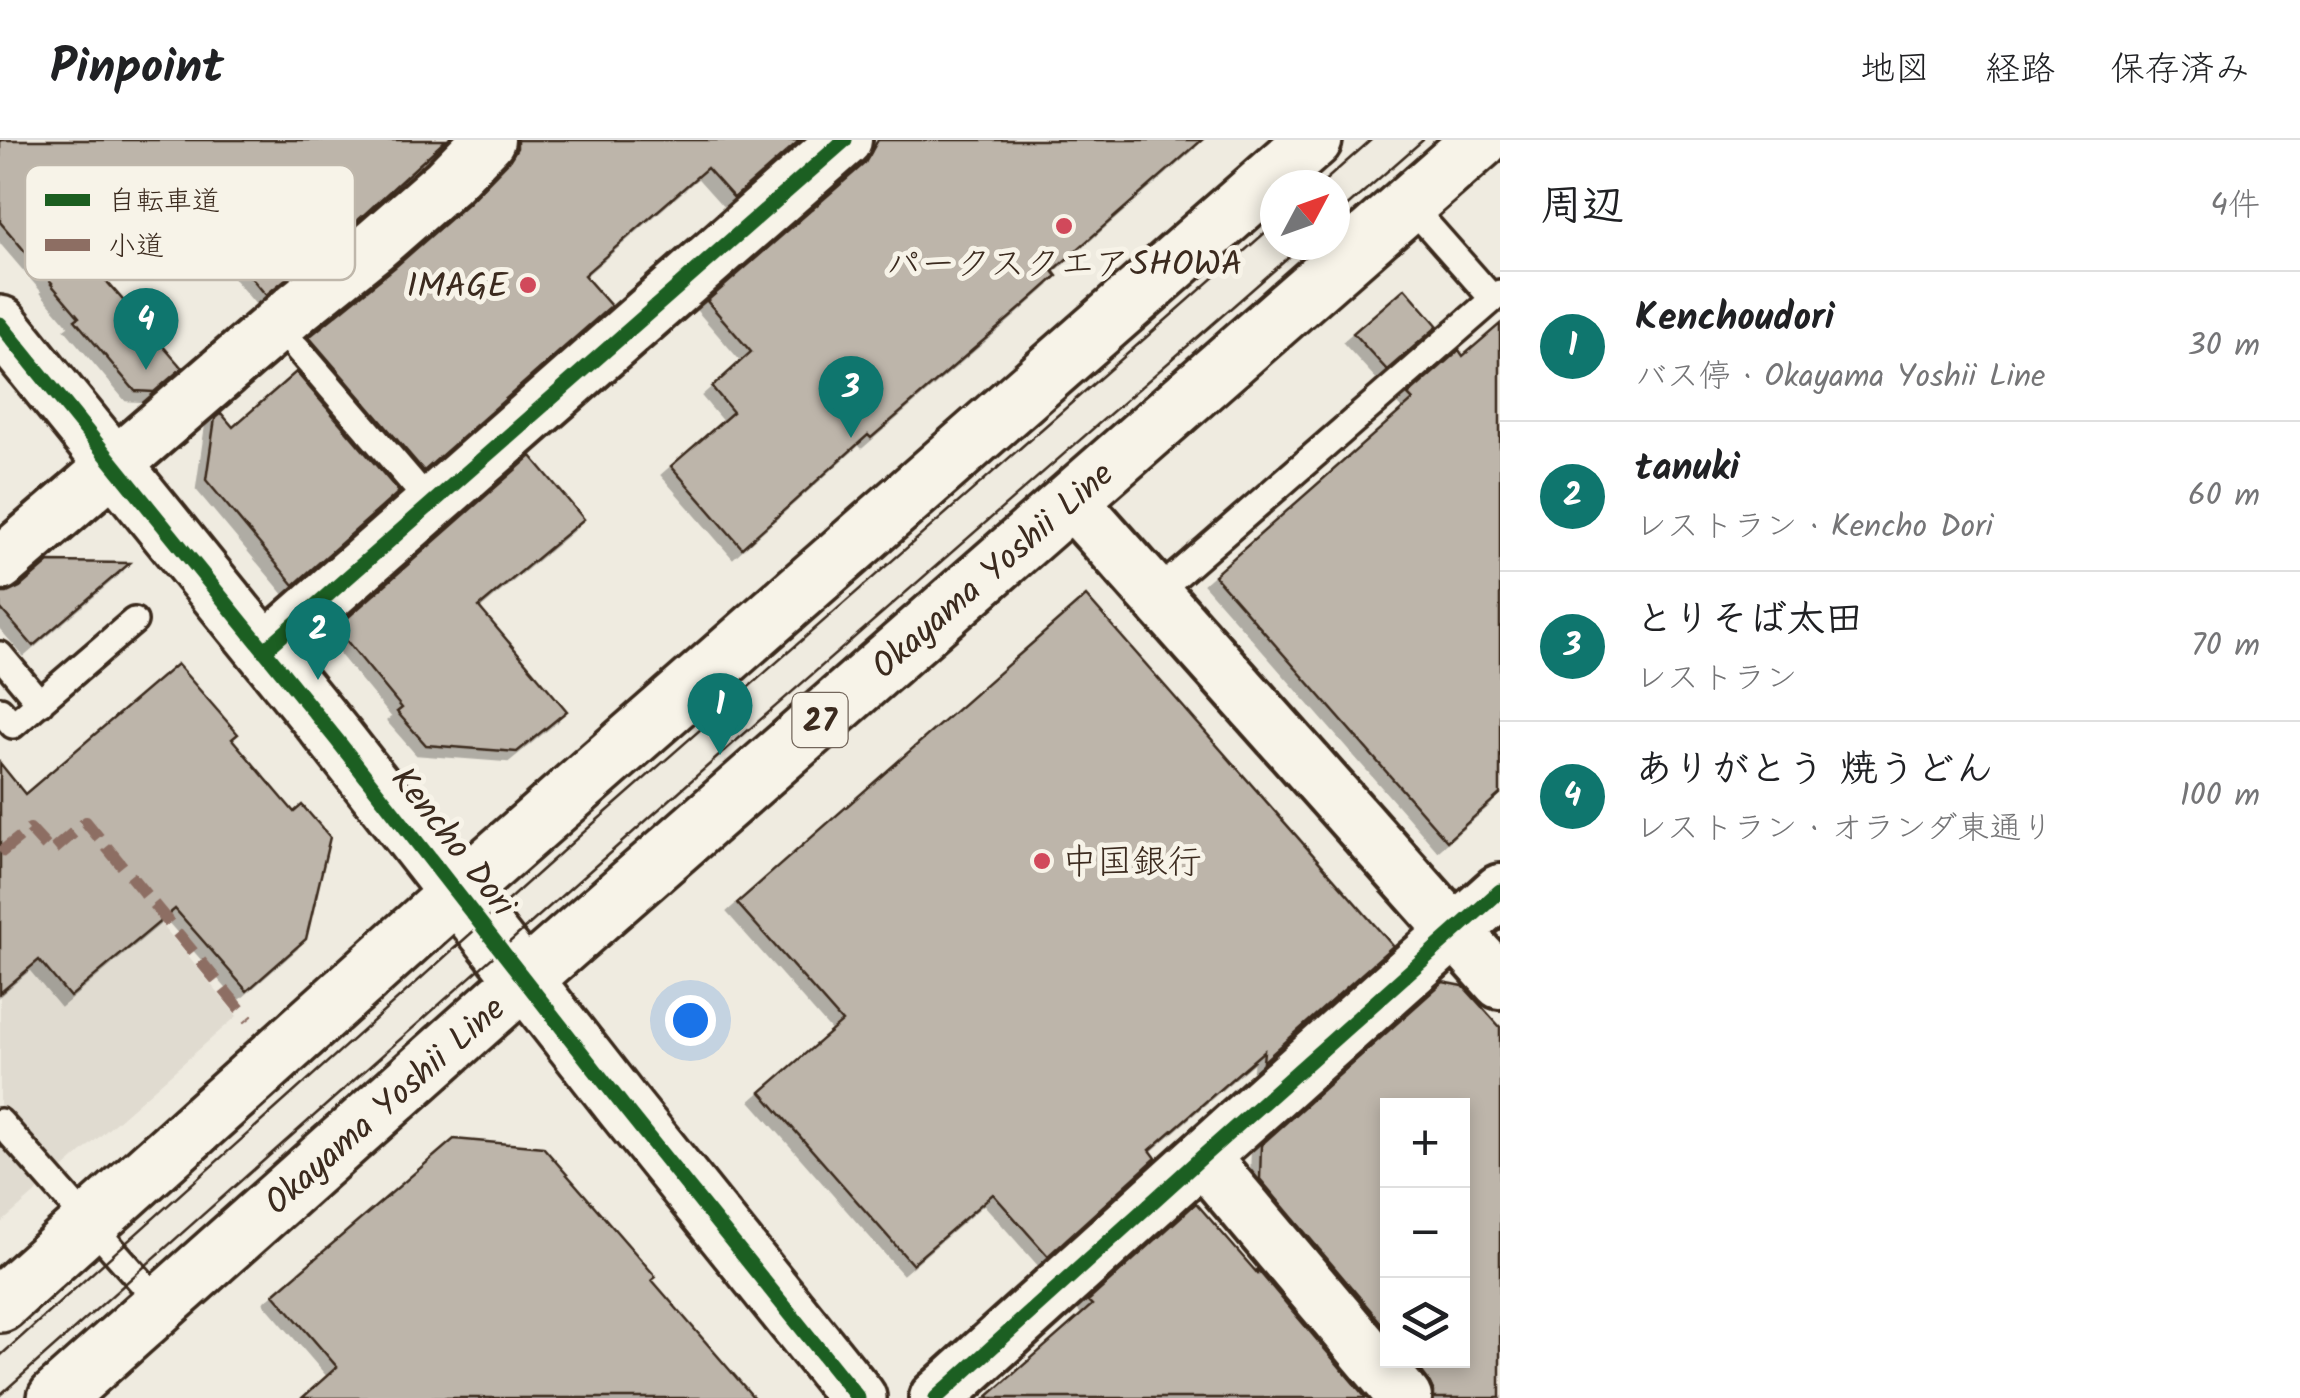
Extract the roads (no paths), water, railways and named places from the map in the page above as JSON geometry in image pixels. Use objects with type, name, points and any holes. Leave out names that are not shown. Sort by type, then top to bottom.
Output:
[{"type":"main road","points":[[0,1304],[457,893],[1314,140]]},
{"type":"main road","name":"Okayama Yoshii Line","points":[[69,1394],[161,1304],[524,980],[1482,140]]},
{"type":"main road","name":"Kencho Dori","points":[[0,324],[858,1398]]},
{"type":"street","points":[[355,261],[488,140]]},
{"type":"street","points":[[264,650],[845,140]]},
{"type":"street","points":[[0,564],[332,280]]},
{"type":"street","points":[[1071,500],[1500,982]]},
{"type":"street","points":[[936,1398],[1500,891]]},
{"type":"street","points":[[1202,1157],[1406,1398]]},
{"type":"lane","points":[[1154,595],[1496,296],[1409,204]]},
{"type":"lane","points":[[296,348],[431,504]]},
{"type":"lane","points":[[6,718],[40,702],[134,622]]},
{"type":"lane","points":[[0,655],[40,702]]},
{"type":"lane","points":[[0,1122],[161,1304]]},
{"type":"tram line","points":[[1337,170],[1371,140]]},
{"type":"tram line","points":[[1350,204],[1423,140]]},
{"type":"tram line","points":[[0,1356],[594,823],[1260,237]]},
{"type":"tram line","points":[[0,1395],[720,755],[1286,260]]},
{"type":"place","name":"パークスクエアSHOWA","points":[[1064,226]]},
{"type":"place","name":"IMAGE","points":[[528,285]]},
{"type":"place","name":"ありがとう 焼うどん","points":[[146,370]]},
{"type":"place","name":"とりそば太田","points":[[851,438]]},
{"type":"place","name":"tanuki","points":[[318,680]]},
{"type":"place","name":"Kenchoudori","points":[[720,755]]},
{"type":"place","name":"中国銀行","points":[[1042,861]]}]
